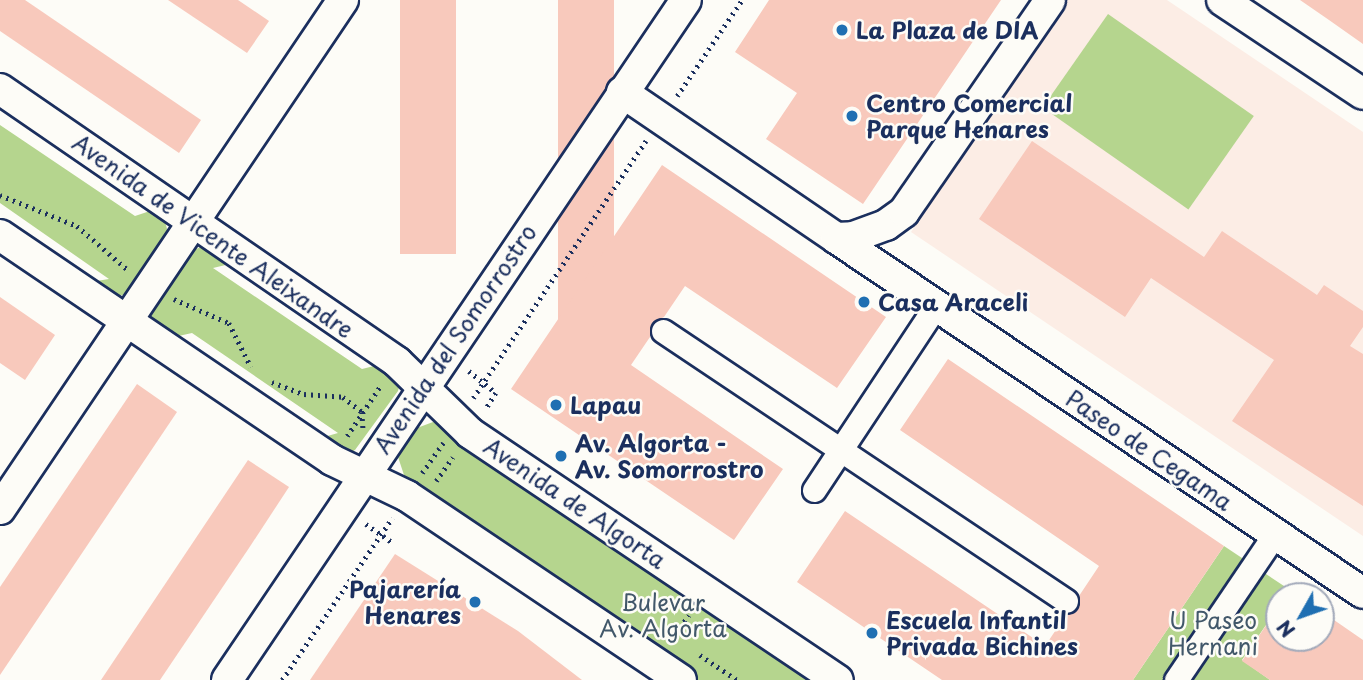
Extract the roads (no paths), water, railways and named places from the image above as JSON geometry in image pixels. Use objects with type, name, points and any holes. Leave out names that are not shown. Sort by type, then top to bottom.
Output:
[{"type":"street","name":"Avenida del Somorrostro","points":[[227,680],[364,473],[686,0]]},
{"type":"street","points":[[836,238],[886,225],[904,212],[1049,0]]},
{"type":"street","points":[[1222,0],[1363,94]]},
{"type":"street","points":[[0,509],[194,223],[334,3]]},
{"type":"street","name":"Avenida de Vicente Aleixandre","points":[[0,89],[425,385]]},
{"type":"street","name":"Paseo de Cegama","points":[[622,92],[1363,593]]},
{"type":"street","points":[[0,235],[332,460],[364,473],[413,500],[681,680]]},
{"type":"street","points":[[814,490],[936,306]]},
{"type":"street","points":[[663,331],[1066,601]]},
{"type":"street","name":"Avenida de Algorta","points":[[425,385],[463,427],[838,680]]},
{"type":"street","points":[[1176,680],[1275,534]]},
{"type":"place","name":"La Plaza de DIA","points":[[842,30]]},
{"type":"place","name":"Centro Comercial Parque Henares","points":[[852,116]]},
{"type":"place","name":"Casa Araceli","points":[[864,302]]},
{"type":"place","name":"Lapau","points":[[556,405]]},
{"type":"place","name":"Av. Algorta - Av. Somorrostro","points":[[561,456]]},
{"type":"place","name":"Pajarería Henares","points":[[475,602]]},
{"type":"place","name":"Escuela Infantil Privada Bichines","points":[[872,633]]},
{"type":"park label","name":"Bulevar Av. Algorta","points":[[663,615]]},
{"type":"park label","name":"U Paseo Hernani","points":[[1213,633]]}]
